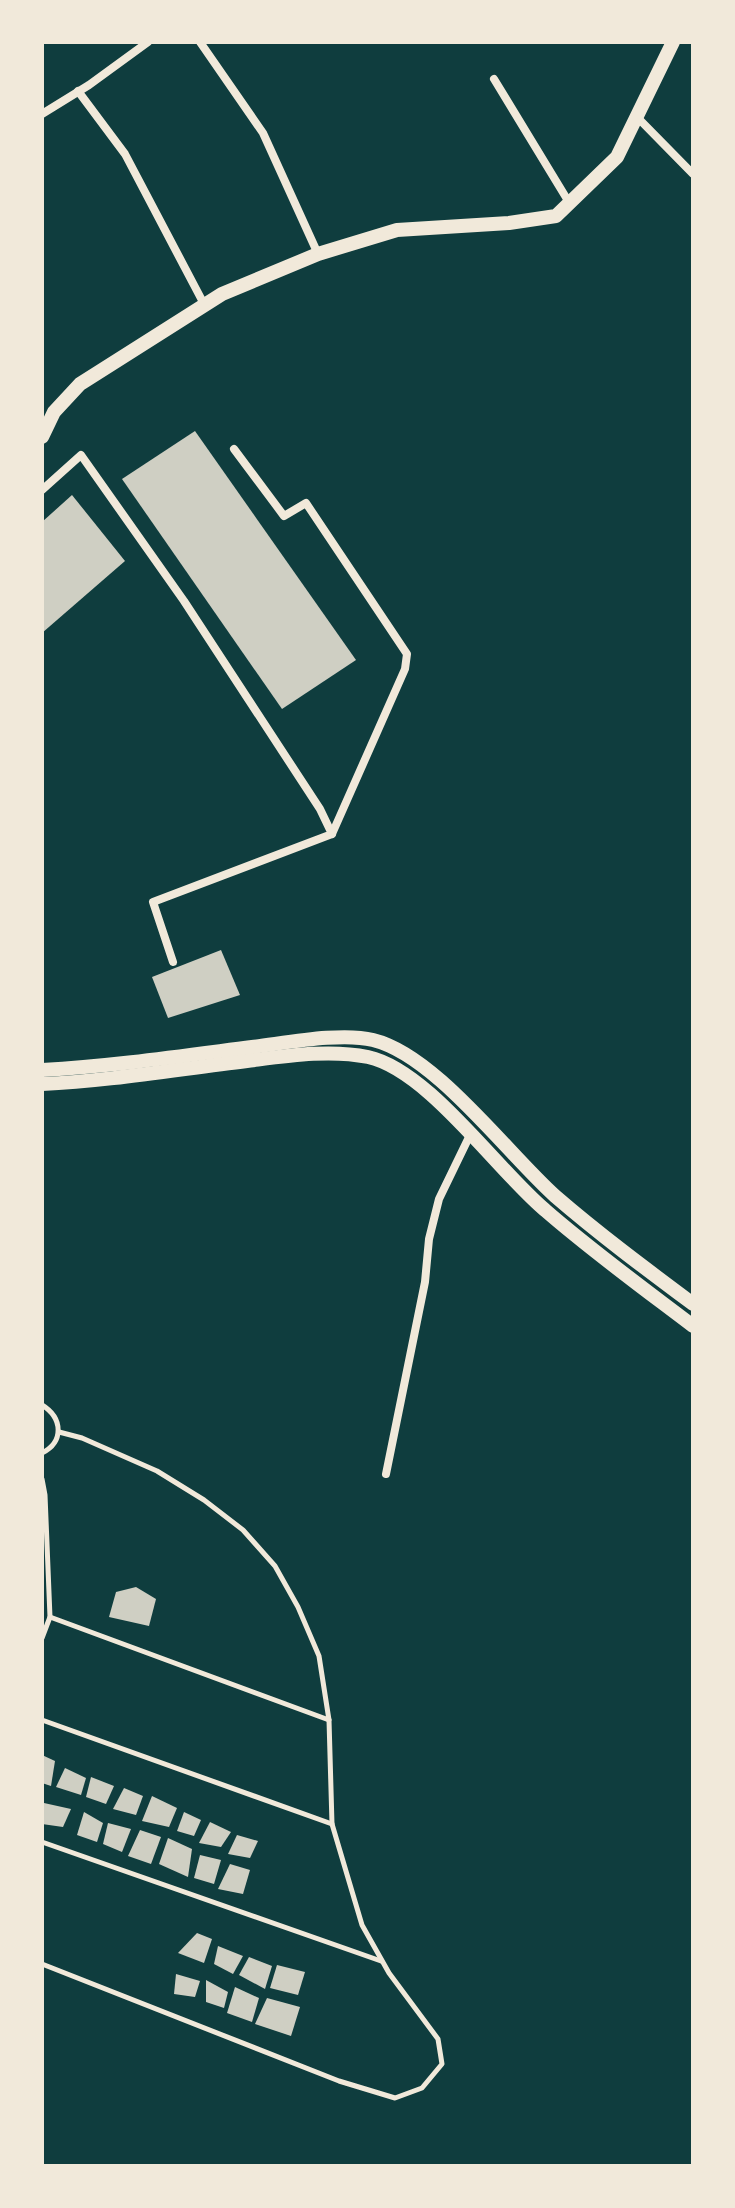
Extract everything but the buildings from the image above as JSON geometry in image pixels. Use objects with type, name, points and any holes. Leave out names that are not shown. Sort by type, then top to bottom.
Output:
[{"type":"main road","points":[[42,437],[54,412],[80,384],[222,294],[318,254],[397,230],[509,223],[556,216],[617,157],[673,42]]},
{"type":"main road","points":[[42,1070],[100,1066],[309,1040],[358,1038],[381,1042],[425,1066],[554,1194],[618,1248],[693,1304]]},
{"type":"main road","points":[[42,1084],[338,1053],[386,1062],[409,1077],[543,1209],[693,1326]]},
{"type":"street","points":[[42,114],[148,42]]},
{"type":"street","points":[[200,42],[263,133],[318,254]]},
{"type":"street","points":[[494,79],[570,204]]},
{"type":"street","points":[[78,91],[125,154],[205,307]]},
{"type":"street","points":[[637,117],[693,174]]},
{"type":"street","points":[[173,962],[153,902],[332,834],[405,669],[407,654],[306,503],[284,516],[234,449]]},
{"type":"street","points":[[42,490],[81,455],[184,601],[320,809],[332,834]]},
{"type":"street","points":[[386,1474],[425,1282],[435,1212],[470,1135]]},
{"type":"lane","points":[[42,1405],[55,1416],[59,1432],[52,1447],[42,1453]]},
{"type":"lane","points":[[42,1964],[339,2081],[395,2098],[422,2088],[442,2064],[438,2039],[382,1961],[362,1925],[332,1824],[329,1720],[319,1656],[298,1607],[275,1566],[243,1530],[204,1500],[157,1471],[82,1438],[59,1432]]},
{"type":"lane","points":[[42,1479],[50,1617],[42,1638]]},
{"type":"lane","points":[[50,1617],[329,1720]]},
{"type":"lane","points":[[42,1720],[332,1824]]},
{"type":"lane","points":[[42,1842],[382,1961]]}]
